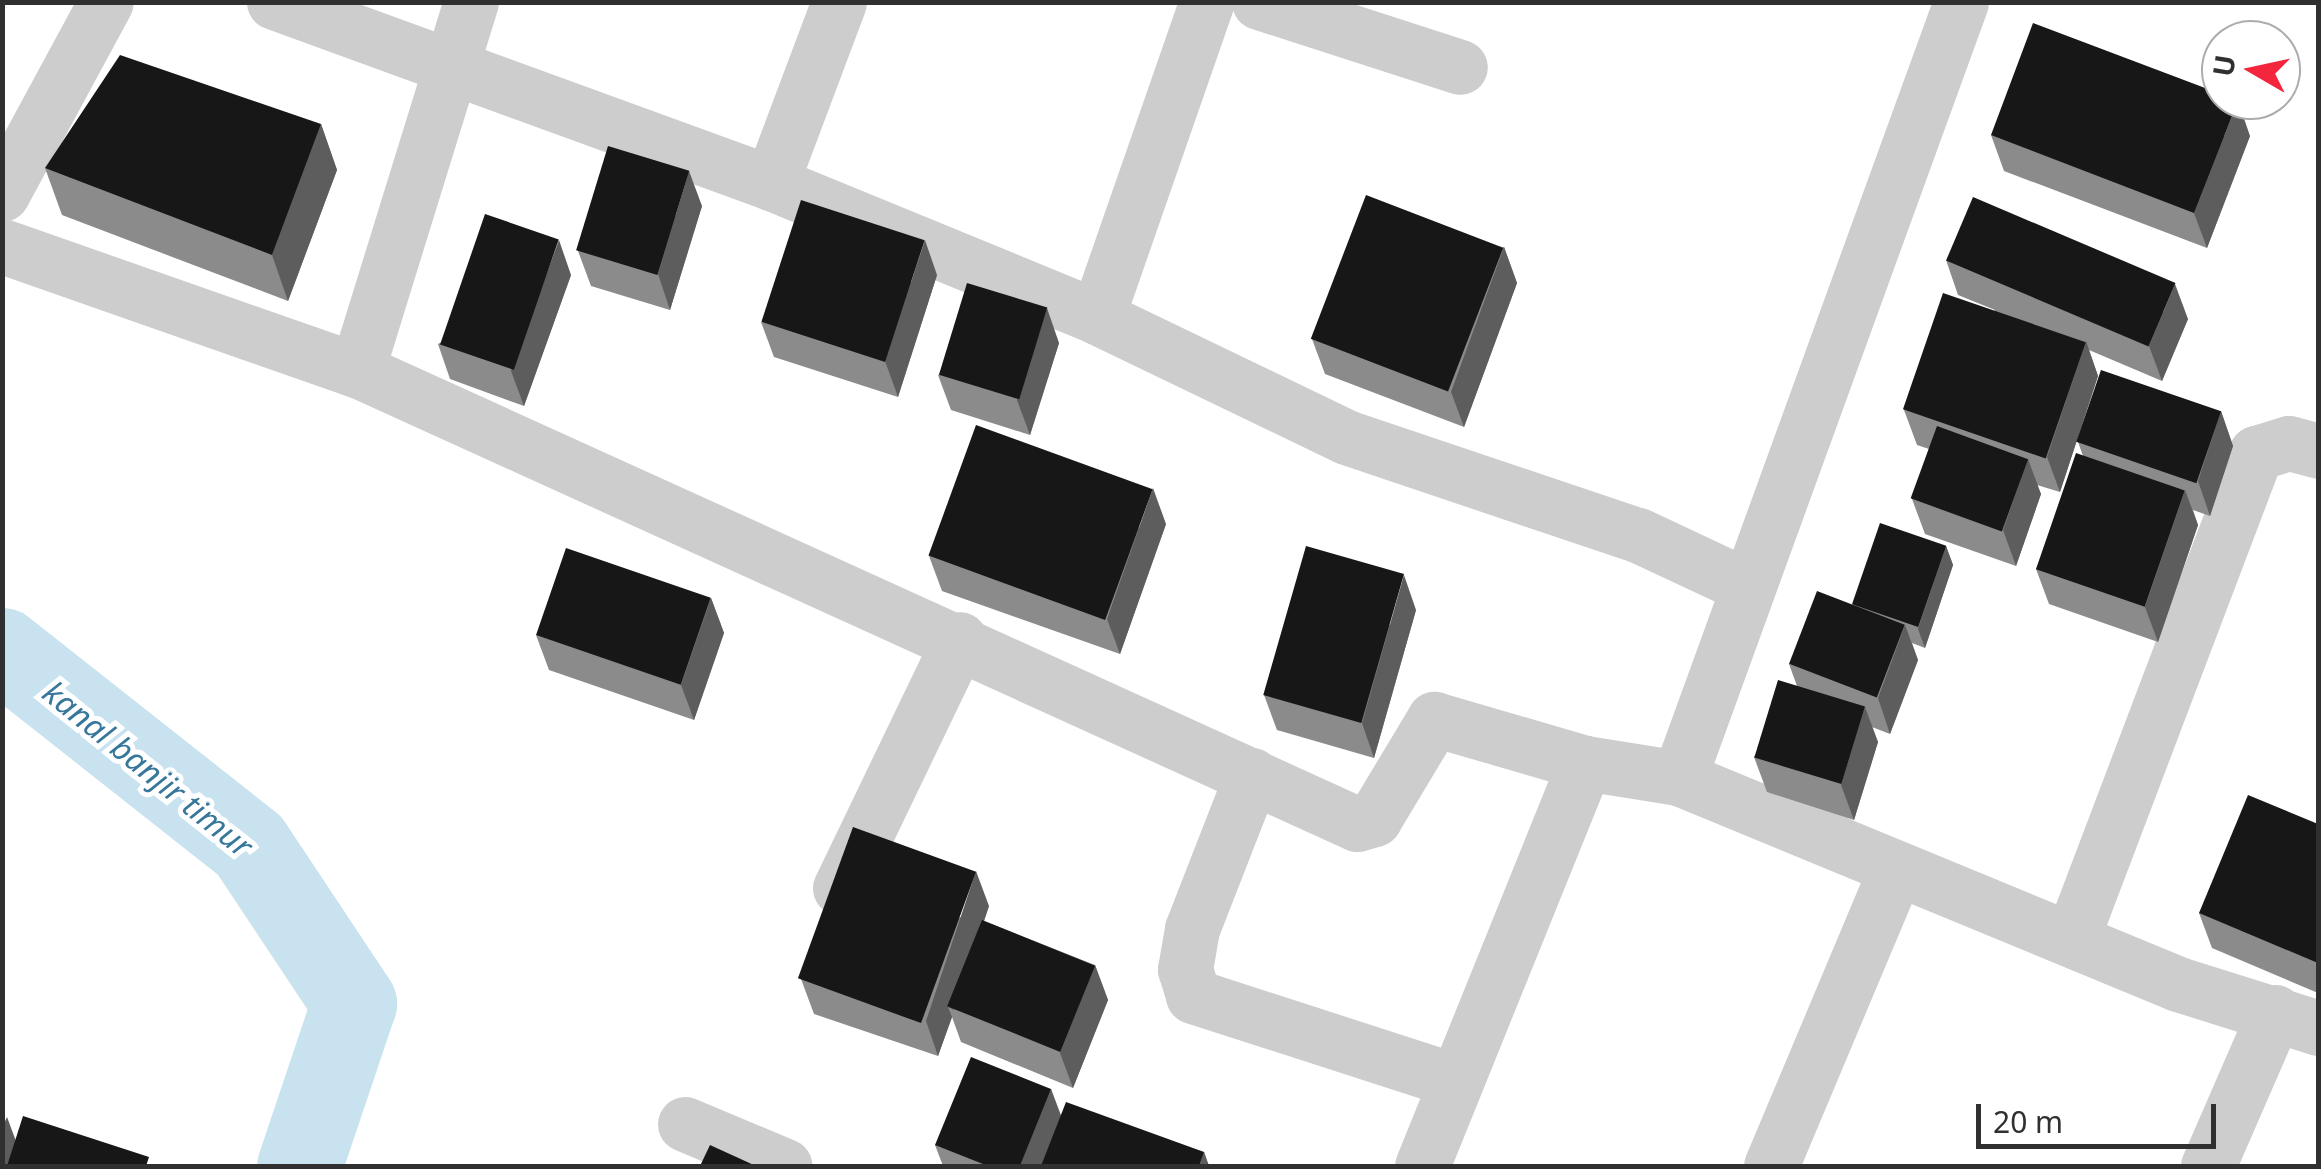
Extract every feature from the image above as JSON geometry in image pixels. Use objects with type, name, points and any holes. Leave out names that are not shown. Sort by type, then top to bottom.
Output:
[{"type":"street","points":[[2,194],[106,2]]},
{"type":"street","points":[[274,2],[771,183],[1097,317],[1346,437],[1638,535],[1748,586]]},
{"type":"street","points":[[357,370],[472,2]]},
{"type":"street","points":[[771,183],[838,2]]},
{"type":"street","points":[[1097,317],[1207,2]]},
{"type":"street","points":[[1259,2],[1460,67]]},
{"type":"street","points":[[1680,778],[1748,586],[1796,474],[1961,2]]},
{"type":"street","points":[[2,246],[357,370],[960,638],[1365,825],[1434,719],[1585,763],[1680,778],[1895,871],[2072,938],[2178,984],[2297,1020],[2208,1166]]},
{"type":"street","points":[[2072,938],[2256,454],[2289,442],[2318,451]]},
{"type":"street","points":[[840,888],[960,638]]},
{"type":"street","points":[[1422,1166],[1585,763]]},
{"type":"street","points":[[1252,775],[1192,929],[1185,970],[1193,996],[1456,1081]]},
{"type":"street","points":[[1770,1166],[1895,871]]},
{"type":"street","points":[[685,1124],[784,1166]]},
{"type":"building","points":[[2033,23],[2201,86],[2201,120],[2231,120],[2194,213],[1991,135]]},
{"type":"building","points":[[120,55],[321,124],[272,255],[45,168]]},
{"type":"building","points":[[608,146],[689,171],[657,275],[576,250]]},
{"type":"building","points":[[1366,195],[1503,248],[1448,391],[1311,339]]},
{"type":"building","points":[[1973,197],[2176,283],[2149,346],[1946,261]]},
{"type":"building","points":[[801,200],[925,240],[885,362],[761,322]]},
{"type":"building","points":[[485,214],[559,239],[514,370],[440,344]]},
{"type":"building","points":[[967,283],[1047,308],[1019,399],[939,375]]},
{"type":"building","points":[[1943,293],[2086,342],[2046,458],[1903,409]]},
{"type":"building","points":[[2101,370],[2221,411],[2196,483],[2076,442]]},
{"type":"building","points":[[976,425],[1153,489],[1105,620],[928,556]]},
{"type":"building","points":[[1937,426],[2028,459],[2002,532],[1911,498]]},
{"type":"building","points":[[2076,453],[2185,490],[2145,607],[2036,569]]},
{"type":"building","points":[[1880,523],[1946,546],[1918,627],[1852,604]]},
{"type":"building","points":[[1306,546],[1404,574],[1361,723],[1263,695]]},
{"type":"building","points":[[566,548],[711,598],[681,685],[536,635]]},
{"type":"building","points":[[1817,591],[1905,625],[1877,698],[1789,664]]},
{"type":"building","points":[[1778,680],[1865,707],[1841,784],[1754,757]]},
{"type":"building","points":[[2248,795],[2318,824],[2318,963],[2199,913]]},
{"type":"building","points":[[853,827],[976,872],[921,1023],[798,978]]},
{"type":"building","points":[[982,920],[1095,966],[1060,1052],[947,1006]]},
{"type":"building","points":[[971,1057],[1051,1089],[1020,1166],[988,1166],[935,1145]]},
{"type":"building","points":[[1066,1102],[1204,1152],[1199,1166],[1041,1166]]},
{"type":"building","points":[[23,1116],[149,1157],[146,1166],[7,1166]]},
{"type":"building","points":[[710,1145],[756,1166],[700,1166]]},
{"type":"waterway","name":"kanal banjir timur","points":[[2,650],[249,845],[354,1003],[299,1166]]}]
